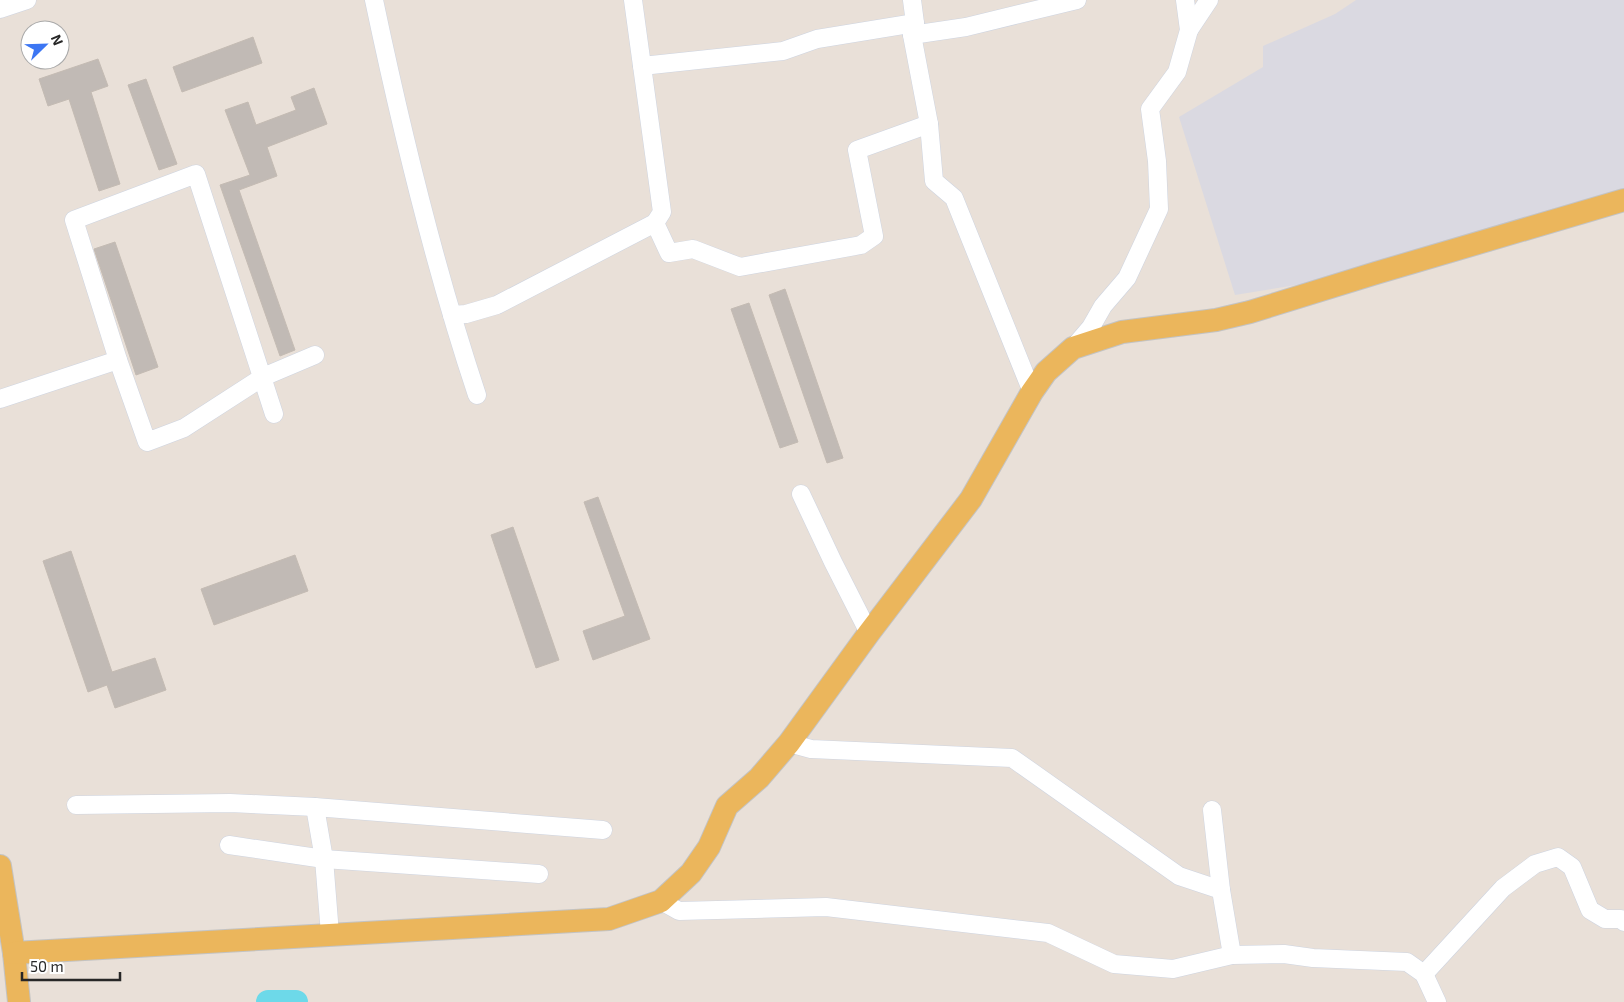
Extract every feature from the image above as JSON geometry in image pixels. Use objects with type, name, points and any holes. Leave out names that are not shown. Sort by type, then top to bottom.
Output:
[{"type":"main road","points":[[14,953],[608,919],[661,901],[691,872],[708,848],[727,806],[759,778],[789,743],[869,633],[971,499],[1032,392],[1046,372],[1074,348],[1122,332],[1216,320],[1250,312],[1624,200]]},
{"type":"main road","points":[[0,866],[14,953],[18,996]]},
{"type":"street","points":[[0,9],[27,0]]},
{"type":"street","points":[[374,0],[416,184],[452,315],[477,395]]},
{"type":"street","points":[[452,315],[466,314],[497,306],[655,223],[662,212],[633,0]]},
{"type":"street","points":[[912,0],[914,29],[929,124],[934,181],[954,198],[1032,392]]},
{"type":"street","points":[[642,66],[783,51],[818,39],[914,29],[966,27],[1077,0]]},
{"type":"street","points":[[1185,0],[1188,30]]},
{"type":"street","points":[[1074,348],[1092,327],[1103,306],[1127,278],[1159,209],[1157,161],[1150,109],[1177,72],[1188,30],[1209,0]]},
{"type":"street","points":[[655,223],[669,253],[694,249],[740,267],[861,245],[874,236],[857,150],[929,124]]},
{"type":"street","points":[[274,414],[263,377],[196,174],[74,220],[118,360],[147,442],[184,428],[263,377],[315,355]]},
{"type":"street","points":[[0,399],[118,360]]},
{"type":"street","points":[[801,494],[869,633]]},
{"type":"street","points":[[789,743],[811,749],[1012,758],[1180,876],[1221,890]]},
{"type":"street","points":[[76,805],[230,802],[603,830]]},
{"type":"street","points":[[315,807],[324,859],[330,934]]},
{"type":"street","points":[[1212,810],[1221,890],[1232,955]]},
{"type":"street","points":[[229,845],[324,859],[539,874]]},
{"type":"street","points":[[1424,974],[1503,888],[1535,864],[1558,857],[1572,867],[1590,910],[1605,919],[1624,922]]},
{"type":"street","points":[[661,901],[679,911],[826,907],[1048,932],[1114,964],[1173,969],[1232,955],[1284,954],[1313,958],[1407,962],[1424,974],[1437,1002]]},
{"type":"shaded area","points":[[1356,0],[1624,0],[1624,196],[1333,279],[1235,295],[1179,117],[1263,67],[1263,46],[1335,14]]},
{"type":"building","points":[[253,37],[262,63],[182,92],[173,67]]},
{"type":"building","points":[[98,59],[108,86],[91,92],[120,184],[99,191],[69,99],[48,106],[39,79]]},
{"type":"building","points":[[146,79],[177,164],[159,170],[128,85]]},
{"type":"building","points":[[314,88],[327,124],[267,147],[277,176],[239,190],[295,350],[280,356],[220,185],[250,175],[225,110],[248,102],[256,125],[296,110],[291,97]]},
{"type":"building","points":[[115,242],[158,367],[136,375],[94,249]]},
{"type":"building","points":[[785,289],[843,458],[827,463],[769,295]]},
{"type":"building","points":[[749,303],[798,442],[780,448],[731,309]]},
{"type":"building","points":[[598,497],[650,639],[593,660],[583,631],[625,616],[584,502]]},
{"type":"building","points":[[513,527],[559,660],[536,668],[491,535]]},
{"type":"building","points":[[71,551],[112,672],[155,658],[166,690],[115,708],[107,685],[88,692],[43,561]]},
{"type":"building","points":[[295,555],[308,591],[214,625],[201,589]]},
{"type":"waterway","points":[[268,1002],[296,1002]]}]
